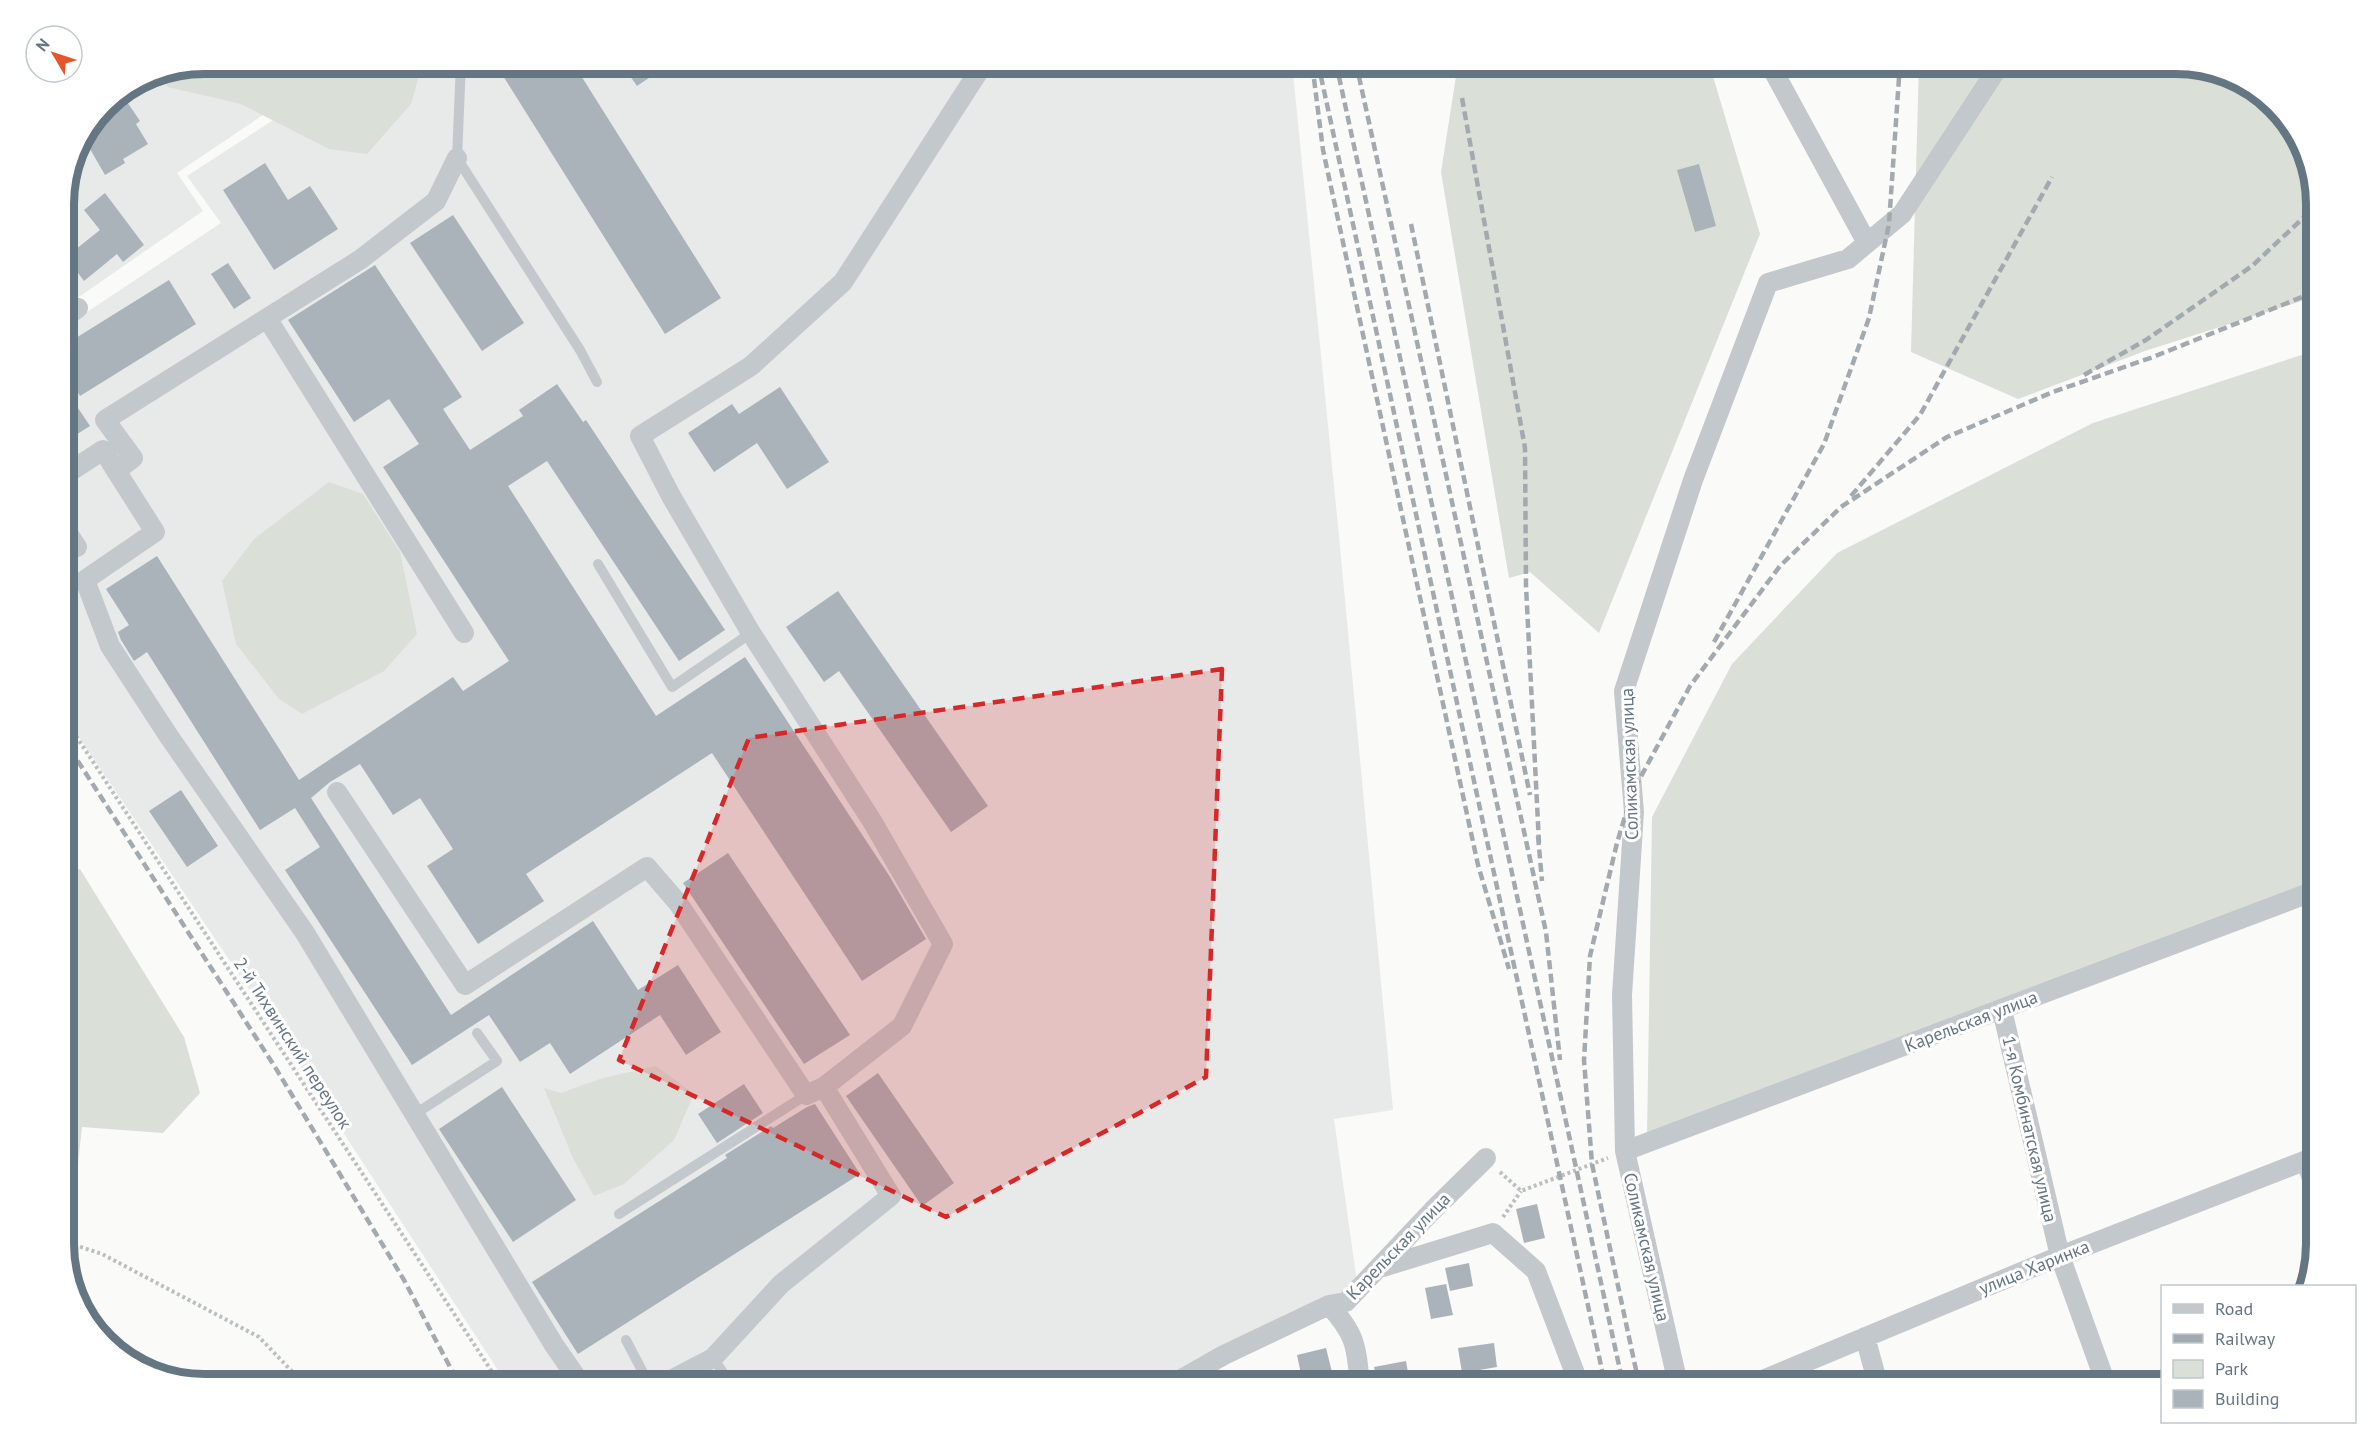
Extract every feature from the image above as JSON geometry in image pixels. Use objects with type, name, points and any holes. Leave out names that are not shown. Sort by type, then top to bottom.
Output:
[{"type":"street","points":[[815,1091],[902,1026],[943,944],[872,821],[751,633],[670,496],[640,436],[751,366],[843,282],[977,74]]},
{"type":"street","points":[[1775,74],[1867,243],[1902,214],[1994,74]]},
{"type":"street","points":[[116,471],[133,458],[105,420],[361,259],[436,201],[457,158]]},
{"type":"street","name":"Соликамская улица","points":[[1676,1374],[1625,1151],[1622,995],[1634,812],[1624,691],[1693,480],[1768,283],[1848,259],[1867,243]]},
{"type":"street","points":[[267,318],[464,633]]},
{"type":"street","points":[[74,469],[103,450],[155,532],[84,580],[110,646],[168,735],[305,933],[554,1345],[574,1374]]},
{"type":"street","points":[[74,542],[77,547]]},
{"type":"street","points":[[337,792],[465,985],[647,867],[678,903],[891,1196],[781,1284],[712,1358],[682,1374]]},
{"type":"street","name":"Карельская улица","points":[[1625,1151],[2306,894]]},
{"type":"street","name":"1-я Комбинатская улица","points":[[2002,1010],[2060,1256],[2102,1374]]},
{"type":"street","name":"Карельская улица","points":[[1191,1374],[1224,1355],[1329,1305],[1346,1302],[1486,1158]]},
{"type":"street","name":"улица Харинка","points":[[1777,1374],[2060,1256],[2306,1161]]},
{"type":"street","points":[[1380,1268],[1493,1233],[1536,1271],[1575,1374]]},
{"type":"street","points":[[1329,1305],[1352,1334],[1356,1346],[1359,1374]]},
{"type":"street","points":[[1865,1337],[1875,1374]]},
{"type":"lane","points":[[461,74],[457,158],[580,350],[597,382]]},
{"type":"lane","points":[[598,564],[672,687],[751,633]]},
{"type":"lane","points":[[415,1114],[497,1062],[477,1033]]},
{"type":"lane","points":[[619,1214],[815,1091]]},
{"type":"lane","points":[[626,1340],[644,1374]]},
{"type":"lane","points":[[712,1358],[724,1374]]},
{"type":"path","name":"2-й Тихвинский переулок","points":[[74,733],[493,1374]]},
{"type":"path","points":[[1493,1233],[1521,1191],[1625,1151]]},
{"type":"path","points":[[1486,1158],[1521,1191]]},
{"type":"path","points":[[74,1245],[102,1254],[259,1337],[294,1374]]},
{"type":"highlighted area","points":[[1222,669],[1206,1077],[946,1217],[619,1060],[749,738]]},
{"type":"shaded area","points":[[324,74],[177,173],[203,211],[74,300],[74,195],[78,170],[95,131],[118,106],[131,95],[146,87],[162,80],[187,75]]},
{"type":"shaded area","points":[[344,74],[1293,74],[1393,1110],[1334,1119],[1357,1282],[1333,1301],[1209,1355],[1175,1374],[500,1374],[275,1028],[74,729],[74,321],[221,223],[187,176]]},
{"type":"green space","points":[[204,74],[415,74],[418,79],[411,104],[367,154],[329,149],[241,104],[168,87],[164,80]]},
{"type":"green space","points":[[1456,74],[1712,74],[1760,234],[1599,633],[1530,572],[1509,578],[1441,172]]},
{"type":"green space","points":[[1919,74],[2193,75],[2226,83],[2256,100],[2280,124],[2289,139],[2302,170],[2306,195],[2306,300],[2145,351],[2018,399],[1911,352]]},
{"type":"green space","points":[[2306,354],[2306,886],[1647,1138],[1652,817],[1732,664],[1837,553],[2093,423]]},
{"type":"green space","points":[[329,482],[363,494],[400,552],[417,634],[384,671],[302,714],[279,699],[236,644],[222,581],[254,539]]},
{"type":"green space","points":[[80,869],[184,1037],[200,1093],[163,1133],[82,1127],[74,1201],[74,870]]},
{"type":"green space","points":[[656,1066],[694,1094],[674,1140],[624,1184],[594,1196],[573,1158],[544,1088],[561,1093],[603,1078]]},
{"type":"green space","points":[[74,1232],[84,1293],[76,1269]]},
{"type":"building","points":[[502,74],[580,74],[721,298],[665,334]]},
{"type":"building","points":[[629,74],[655,74],[637,86]]},
{"type":"building","points":[[126,100],[140,121],[136,124],[148,144],[123,159],[125,163],[105,175],[88,145],[100,124]]},
{"type":"building","points":[[265,163],[288,200],[310,186],[338,229],[274,270],[223,190]]},
{"type":"building","points":[[1699,164],[1716,226],[1695,232],[1677,170]]},
{"type":"building","points":[[105,193],[144,245],[123,262],[117,254],[84,281],[74,268],[74,251],[100,230],[84,210]]},
{"type":"building","points":[[453,215],[524,323],[482,351],[410,243]]},
{"type":"building","points":[[228,263],[251,298],[234,309],[211,274]]},
{"type":"building","points":[[375,265],[462,397],[443,409],[470,450],[523,416],[519,410],[557,384],[583,422],[586,420],[725,630],[679,661],[547,461],[508,486],[656,716],[745,657],[890,877],[926,939],[862,981],[712,753],[526,874],[544,901],[478,944],[427,866],[453,849],[420,798],[393,815],[360,764],[330,782],[311,798],[451,1015],[593,921],[638,990],[678,965],[721,1032],[686,1055],[660,1015],[570,1074],[550,1043],[520,1062],[489,1015],[412,1065],[285,870],[320,847],[295,808],[260,830],[147,652],[134,661],[118,632],[129,625],[106,589],[157,556],[299,780],[453,677],[463,691],[509,661],[383,467],[419,444],[389,399],[354,422],[288,320]]},
{"type":"building","points":[[169,280],[196,324],[80,396],[74,386],[74,339]]},
{"type":"building","points":[[780,387],[829,462],[787,489],[757,443],[714,472],[688,433],[732,404],[739,414]]},
{"type":"building","points":[[76,405],[90,426],[74,436],[74,406]]},
{"type":"building","points":[[838,591],[988,806],[951,832],[839,671],[824,682],[786,627]]},
{"type":"building","points":[[181,790],[218,846],[187,867],[149,811]]},
{"type":"building","points":[[728,853],[850,1035],[804,1064],[683,883]]},
{"type":"building","points":[[878,1073],[954,1183],[922,1206],[846,1096]]},
{"type":"building","points":[[744,1084],[763,1113],[717,1143],[698,1114]]},
{"type":"building","points":[[502,1087],[576,1200],[513,1242],[439,1129]]},
{"type":"building","points":[[815,1104],[860,1174],[578,1354],[532,1282],[727,1158],[725,1155],[771,1126],[773,1128]]},
{"type":"building","points":[[1537,1204],[1545,1238],[1524,1243],[1516,1209]]},
{"type":"building","points":[[1469,1263],[1473,1286],[1450,1291],[1445,1268]]},
{"type":"building","points":[[1446,1284],[1453,1315],[1431,1319],[1425,1288]]},
{"type":"building","points":[[1494,1343],[1497,1367],[1462,1373],[1458,1348]]},
{"type":"building","points":[[1326,1348],[1332,1372],[1301,1374],[1297,1355]]},
{"type":"building","points":[[1406,1361],[1408,1374],[1375,1374],[1374,1367]]},
{"type":"railway","points":[[1320,74],[1603,1374]]},
{"type":"railway","points":[[1338,74],[1621,1374]]},
{"type":"railway","points":[[1358,74],[1546,932],[1560,1060]]},
{"type":"railway","points":[[1714,642],[1824,444],[1869,318],[1889,224],[1899,74]]},
{"type":"railway","points":[[1314,79],[1323,150],[1478,865],[1509,969]]},
{"type":"railway","points":[[1462,98],[1525,448],[1526,586],[1539,843]]},
{"type":"railway","points":[[1851,496],[1920,415],[2052,177]]},
{"type":"railway","points":[[2084,375],[2146,340],[2252,266],[2306,215]]},
{"type":"railway","points":[[1411,224],[1530,795]]},
{"type":"railway","points":[[1637,1374],[1592,1164],[1584,1060],[1590,956],[1617,843],[1632,793],[1690,686],[1780,566],[1841,507],[1947,437],[2053,392],[2153,357],[2306,295]]},
{"type":"railway","points":[[74,755],[275,1067],[404,1280],[454,1374]]},
{"type":"railway","points":[[1538,836],[1542,881]]}]
